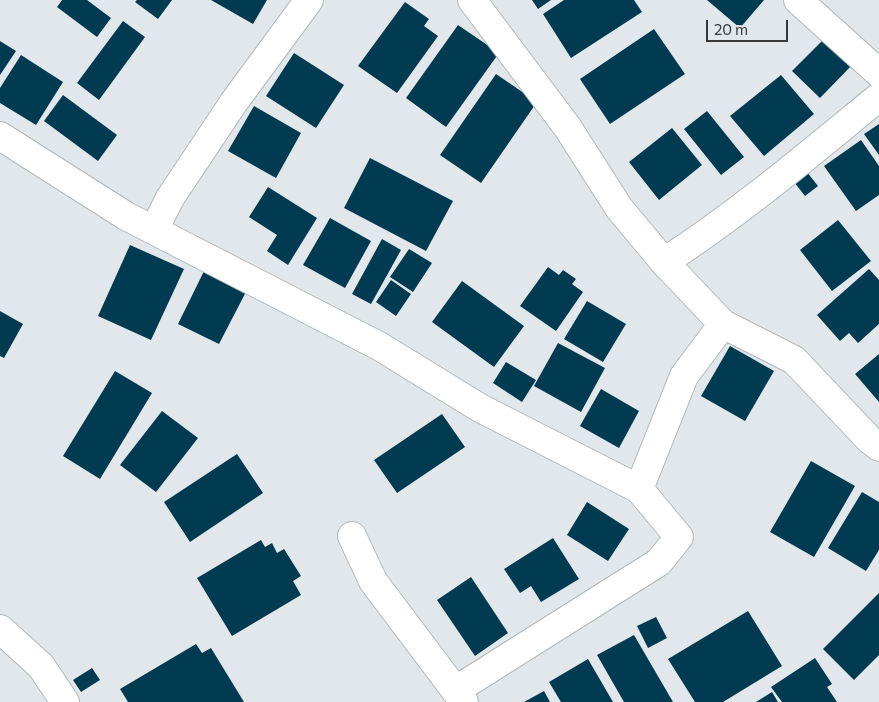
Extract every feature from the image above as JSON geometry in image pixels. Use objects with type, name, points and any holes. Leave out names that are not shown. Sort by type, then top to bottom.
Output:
[{"type":"street","points":[[472,0],[568,128],[619,208],[664,262],[723,324],[794,360],[870,440],[879,447]]},
{"type":"street","points":[[798,0],[879,73]]},
{"type":"street","points":[[154,230],[170,198],[303,2]]},
{"type":"street","points":[[664,262],[744,206],[879,98]]},
{"type":"street","points":[[0,136],[126,216],[379,346],[480,408],[639,489],[678,537],[659,562],[460,696],[374,581],[352,536]]},
{"type":"street","points":[[639,489],[684,376],[723,324]]},
{"type":"street","points":[[0,628],[41,666],[65,702]]},
{"type":"building","points":[[62,0],[87,0],[111,18],[97,37],[57,7]]},
{"type":"building","points":[[137,0],[172,0],[158,19],[135,2]]},
{"type":"building","points":[[211,0],[267,0],[253,24]]},
{"type":"building","points":[[532,0],[551,0],[538,9]]},
{"type":"building","points":[[564,0],[634,0],[642,12],[571,58],[543,14]]},
{"type":"building","points":[[707,0],[764,0],[740,28]]},
{"type":"building","points":[[405,2],[429,19],[424,26],[438,36],[397,93],[358,66]]},
{"type":"building","points":[[123,21],[145,37],[99,100],[77,83]]},
{"type":"building","points":[[458,25],[499,53],[446,127],[406,98]]},
{"type":"building","points":[[654,29],[685,74],[610,124],[580,79]]},
{"type":"building","points":[[826,37],[853,64],[820,98],[792,71]]},
{"type":"building","points":[[0,41],[16,51],[0,75]]},
{"type":"building","points":[[294,53],[344,85],[316,128],[266,96]]},
{"type":"building","points":[[21,55],[63,82],[36,125],[0,103],[0,88]]},
{"type":"building","points":[[496,74],[537,102],[481,183],[440,155]]},
{"type":"building","points":[[781,75],[814,114],[764,156],[730,116]]},
{"type":"building","points":[[63,95],[117,135],[98,161],[44,121]]},
{"type":"building","points":[[254,106],[301,133],[276,178],[228,151]]},
{"type":"building","points":[[707,111],[744,157],[721,175],[684,129]]},
{"type":"building","points":[[879,124],[879,155],[864,134]]},
{"type":"building","points":[[672,128],[702,165],[659,200],[629,162]]},
{"type":"building","points":[[861,140],[879,166],[879,195],[856,211],[824,166]]},
{"type":"building","points":[[370,158],[453,201],[426,251],[344,208]]},
{"type":"building","points":[[807,172],[818,186],[805,196],[794,182]]},
{"type":"building","points":[[268,187],[317,218],[288,265],[267,251],[277,235],[249,217]]},
{"type":"building","points":[[330,218],[371,241],[345,288],[303,265]]},
{"type":"building","points":[[838,220],[871,261],[832,291],[800,250]]},
{"type":"building","points":[[382,239],[401,250],[371,304],[352,294]]},
{"type":"building","points":[[130,245],[184,269],[151,340],[98,316]]},
{"type":"building","points":[[409,249],[432,263],[413,292],[390,277]]},
{"type":"building","points":[[206,267],[248,288],[219,344],[178,324]]},
{"type":"building","points":[[548,267],[559,275],[563,270],[576,279],[572,284],[583,292],[556,331],[520,306]]},
{"type":"building","points":[[869,269],[879,280],[879,324],[858,343],[849,333],[840,341],[817,315]]},
{"type":"building","points":[[391,280],[411,294],[396,316],[376,302]]},
{"type":"building","points":[[462,281],[524,326],[494,367],[432,322]]},
{"type":"building","points":[[587,301],[626,324],[603,362],[564,339]]},
{"type":"building","points":[[0,311],[23,324],[4,358],[0,356]]},
{"type":"building","points":[[558,343],[605,368],[581,412],[534,386]]},
{"type":"building","points":[[730,346],[774,371],[745,421],[701,396]]},
{"type":"building","points":[[879,354],[879,402],[855,374]]},
{"type":"building","points":[[506,362],[536,380],[522,402],[493,383]]},
{"type":"building","points":[[115,371],[152,393],[100,479],[63,456]]},
{"type":"building","points":[[601,389],[639,411],[619,448],[580,426]]},
{"type":"building","points":[[162,411],[198,438],[156,492],[120,465]]},
{"type":"building","points":[[442,414],[465,447],[397,493],[374,460]]},
{"type":"building","points":[[237,454],[263,493],[190,542],[164,502]]},
{"type":"building","points":[[811,461],[855,486],[814,557],[770,532]]},
{"type":"building","points":[[862,492],[879,502],[879,550],[866,571],[828,548]]},
{"type":"building","points":[[587,502],[629,529],[608,561],[567,535]]},
{"type":"building","points":[[553,538],[579,579],[541,602],[531,586],[520,593],[504,569]]},
{"type":"building","points":[[261,540],[265,547],[272,543],[277,553],[284,549],[301,576],[293,581],[301,595],[232,636],[197,578]]},
{"type":"building","points":[[471,577],[508,633],[475,656],[437,600]]},
{"type":"building","points":[[879,593],[879,655],[854,680],[823,649]]},
{"type":"building","points":[[748,611],[782,666],[723,702],[695,702],[668,659]]},
{"type":"building","points":[[656,617],[667,638],[648,648],[637,626]]},
{"type":"building","points":[[634,635],[673,702],[624,702],[597,655]]},
{"type":"building","points":[[196,644],[202,653],[211,648],[244,702],[128,702],[120,689]]},
{"type":"building","points":[[815,658],[832,684],[827,687],[837,702],[782,702],[771,687]]},
{"type":"building","points":[[588,659],[613,702],[561,702],[549,682]]},
{"type":"building","points":[[92,668],[100,680],[81,692],[73,680]]},
{"type":"building","points":[[544,691],[550,702],[524,702]]},
{"type":"building","points":[[772,692],[778,702],[756,702]]}]
